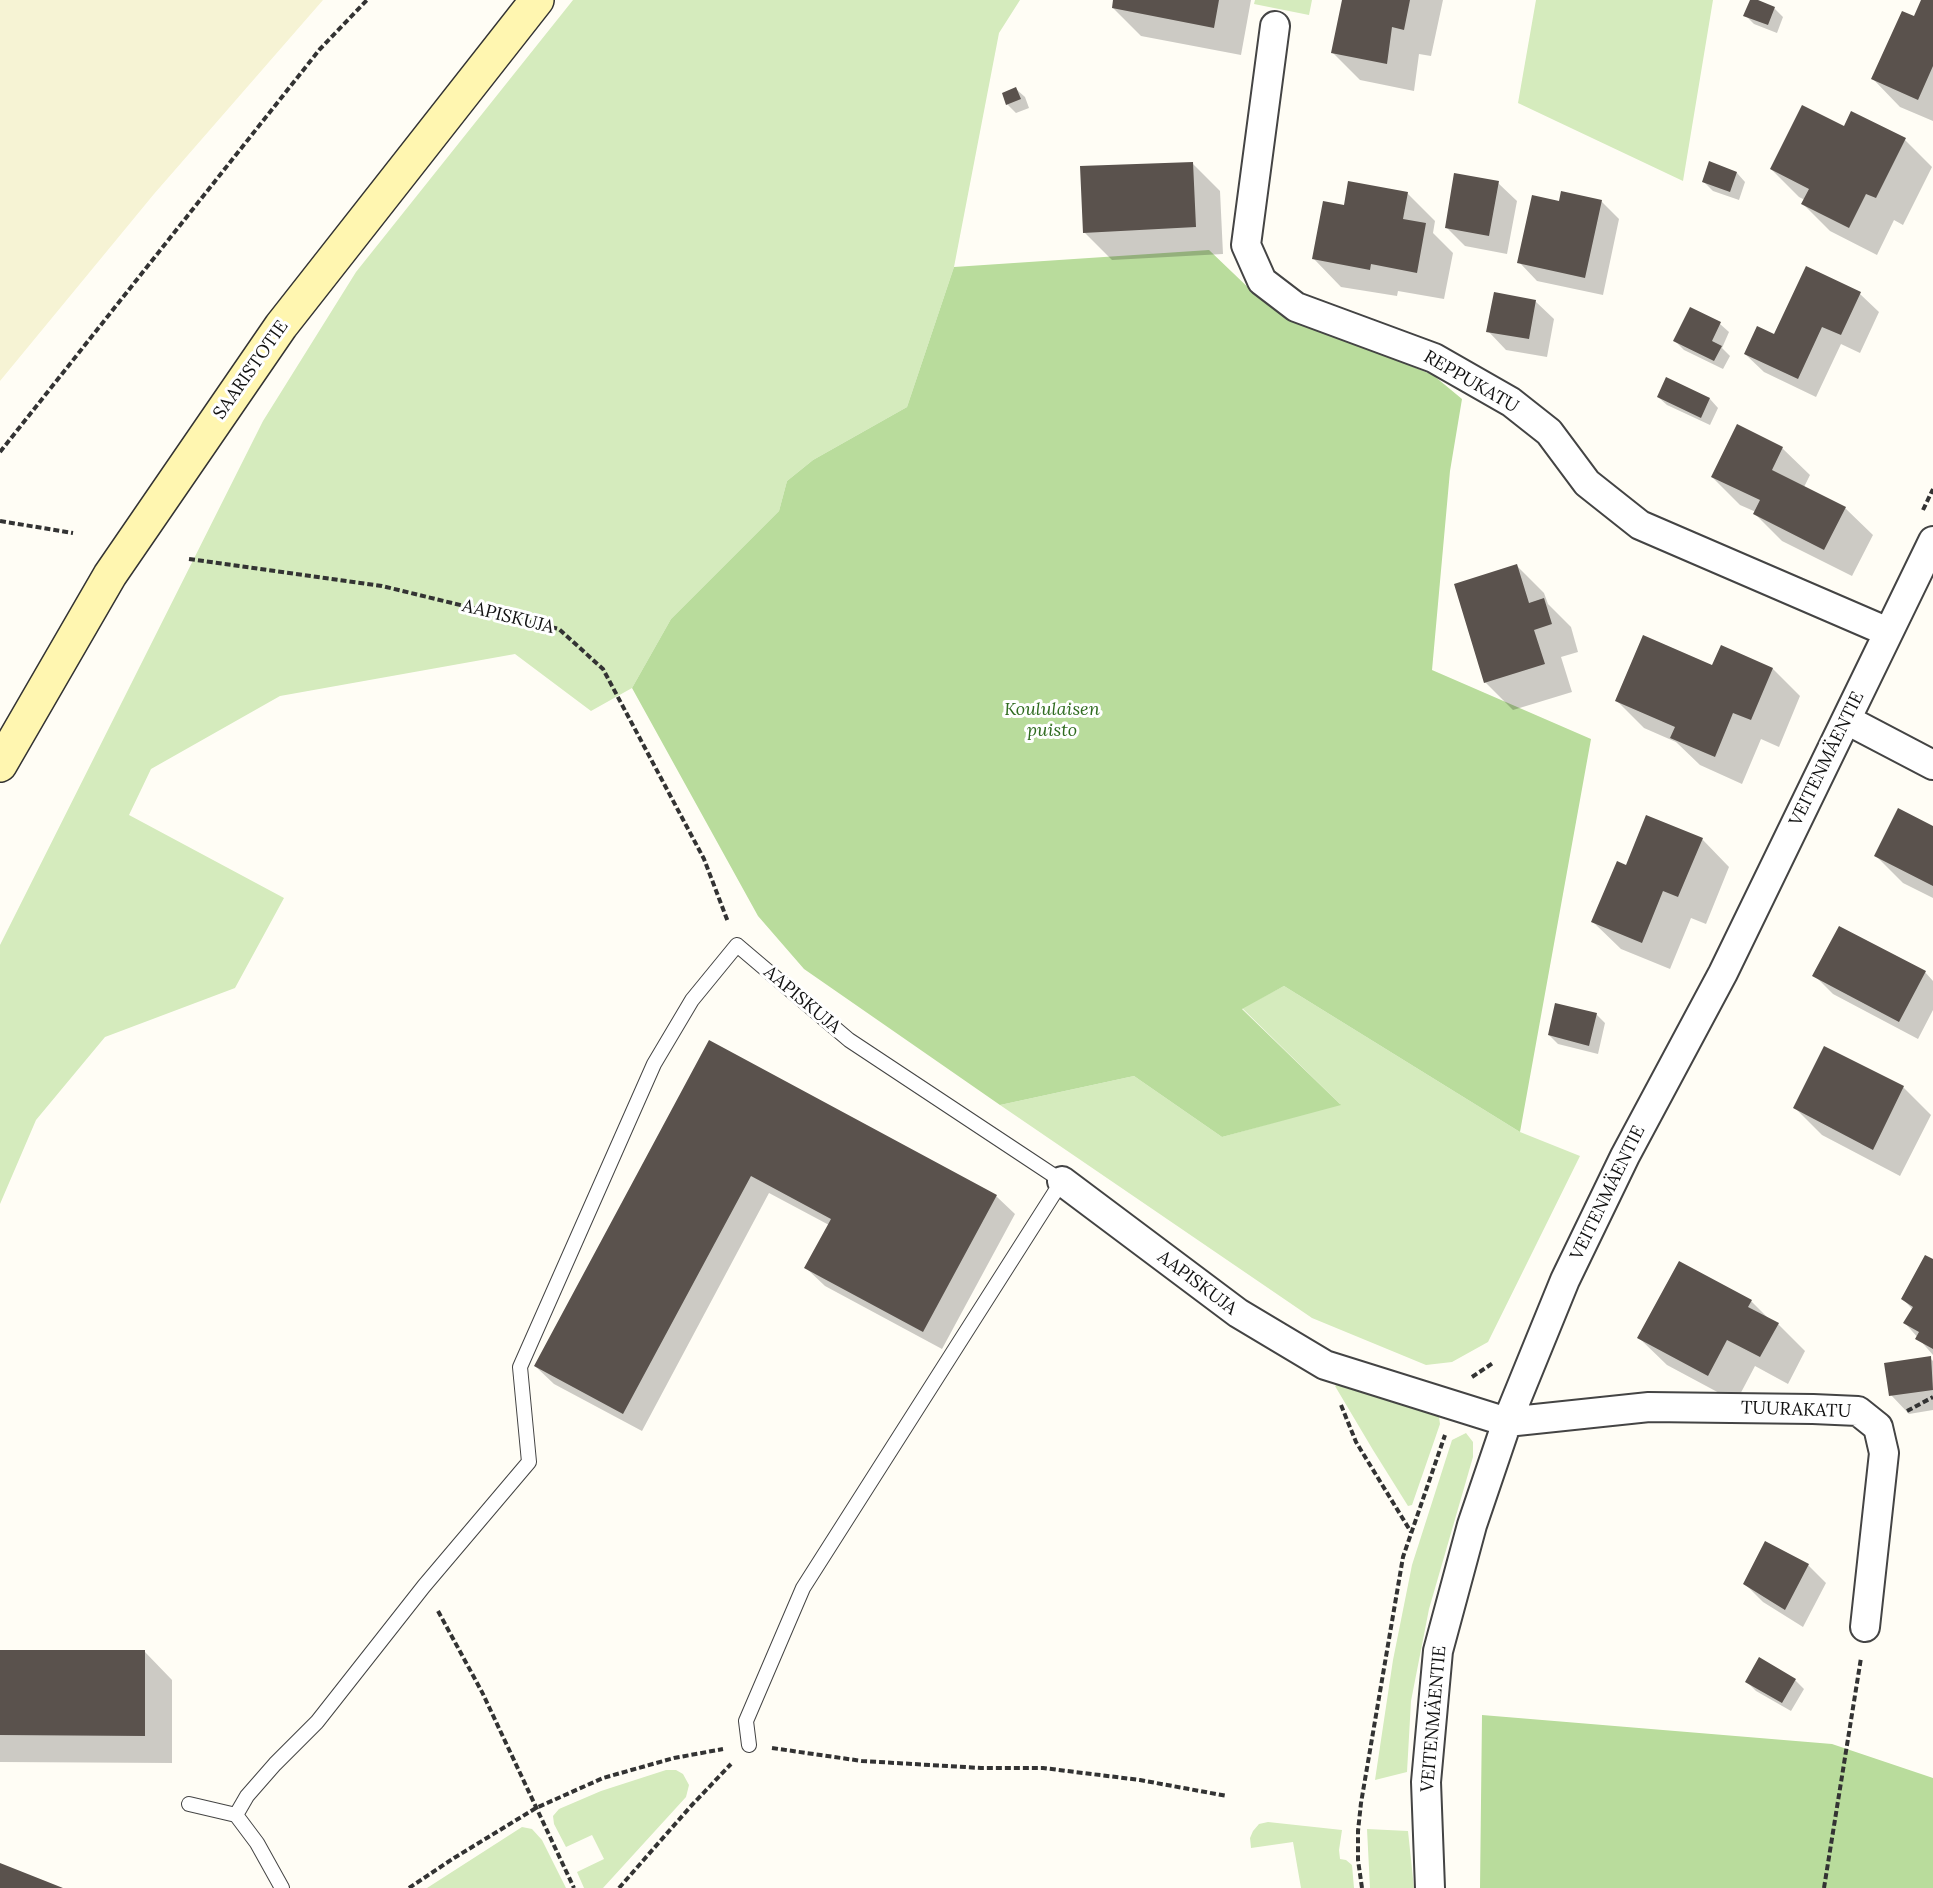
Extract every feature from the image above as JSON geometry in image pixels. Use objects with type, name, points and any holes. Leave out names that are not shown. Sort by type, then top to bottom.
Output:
[{"type":"main road","name":"SAARISTOTIE","points":[[0,765],[110,575],[281,326],[537,0]]},
{"type":"street","name":"REPPUKATU","points":[[1275,26],[1246,245],[1262,281],[1296,307],[1434,358],[1511,402],[1549,432],[1587,483],[1640,525],[1888,632]]},
{"type":"street","name":"VEITENMÄENTIE","points":[[1430,1888],[1426,1782],[1438,1651],[1472,1525],[1507,1422],[1565,1280],[1624,1156],[1723,974],[1933,541]]},
{"type":"street","points":[[1846,720],[1933,765]]},
{"type":"street","name":"AAPISKUJA","points":[[1062,1181],[1238,1313],[1325,1365],[1507,1422]]},
{"type":"street","name":"TUURAKATU","points":[[1507,1422],[1649,1407],[1858,1411],[1878,1426],[1884,1453],[1865,1628]]},
{"type":"lane","name":"AAPISKUJA","points":[[737,945],[849,1040],[1062,1181]]},
{"type":"lane","points":[[236,1815],[247,1796],[317,1722],[424,1586],[529,1462],[520,1367],[654,1064],[692,1000],[737,945]]},
{"type":"lane","points":[[750,1745],[746,1722],[803,1588],[1062,1181]]},
{"type":"lane","points":[[189,1804],[236,1815],[257,1844],[282,1888]]},
{"type":"path","points":[[0,452],[320,49],[367,0]]},
{"type":"path","points":[[0,521],[73,533]]},
{"type":"path","name":"AAPISKUJA","points":[[189,559],[382,586],[559,629],[603,669],[704,859],[737,945]]},
{"type":"path","points":[[1325,1365],[1356,1442],[1412,1533]]},
{"type":"path","points":[[424,1586],[482,1692],[574,1888]]},
{"type":"path","points":[[1824,1888],[1865,1628]]},
{"type":"path","points":[[409,1888],[536,1808],[603,1778],[674,1758],[750,1745],[862,1761],[981,1768],[1043,1768],[1140,1780],[1227,1796]]},
{"type":"path","points":[[619,1888],[691,1806],[750,1745]]},
{"type":"shaded area","points":[[0,0],[323,0],[154,194],[0,381]]},
{"type":"green space","points":[[573,0],[1020,0],[999,33],[954,267],[907,407],[813,460],[787,481],[779,511],[671,619],[632,688],[591,711],[515,654],[280,696],[151,769],[129,815],[284,898],[235,988],[105,1037],[36,1120],[0,1204],[0,945],[263,421],[356,272]]},
{"type":"green space","points":[[1255,0],[1312,0],[1309,15],[1254,4]]},
{"type":"green space","points":[[1536,0],[1713,0],[1683,181],[1518,103]]},
{"type":"green space","name":"Koululaisen puisto","points":[[1209,250],[1256,295],[1321,329],[1433,375],[1462,399],[1450,471],[1432,670],[1591,739],[1520,1132],[1284,986],[1242,1009],[1341,1105],[1222,1137],[1134,1076],[1000,1105],[804,969],[758,916],[632,688],[671,619],[779,511],[787,481],[813,460],[907,407],[954,267]]},
{"type":"green space","points":[[1284,986],[1520,1132],[1580,1156],[1488,1342],[1452,1362],[1426,1365],[1312,1318],[1000,1105],[1134,1076],[1222,1137],[1340,1104],[1242,1008]]},
{"type":"green space","points":[[1338,1384],[1439,1417],[1440,1424],[1412,1505],[1408,1506],[1373,1450],[1335,1386]]},
{"type":"green space","points":[[1466,1433],[1473,1442],[1473,1457],[1429,1609],[1411,1701],[1407,1772],[1375,1780],[1393,1660],[1412,1565],[1452,1440]]},
{"type":"green space","points":[[1482,1715],[1832,1744],[1933,1778],[1933,1888],[1480,1888]]},
{"type":"green space","points":[[666,1770],[676,1770],[683,1774],[689,1785],[686,1797],[603,1888],[584,1888],[577,1872],[604,1859],[592,1835],[566,1847],[554,1824],[553,1816],[559,1809],[601,1791]]},
{"type":"green space","points":[[1268,1822],[1342,1830],[1340,1859],[1352,1865],[1354,1888],[1301,1888],[1293,1842],[1251,1848],[1250,1838],[1253,1831],[1259,1824]]},
{"type":"green space","points":[[522,1827],[532,1829],[542,1840],[566,1888],[427,1888]]},
{"type":"green space","points":[[1367,1829],[1408,1831],[1414,1888],[1370,1888]]},
{"type":"building","points":[[1113,0],[1219,0],[1214,28],[1112,8]]},
{"type":"building","points":[[1342,0],[1410,0],[1404,30],[1392,27],[1387,64],[1331,53]]},
{"type":"building","points":[[1750,0],[1758,0],[1775,7],[1768,25],[1743,16]]},
{"type":"building","points":[[1921,0],[1933,0],[1933,66],[1918,100],[1871,79],[1902,11],[1914,16]]},
{"type":"building","points":[[1016,87],[1021,99],[1006,105],[1002,93]]},
{"type":"building","points":[[1802,105],[1844,126],[1851,111],[1906,138],[1876,198],[1866,194],[1849,228],[1801,204],[1809,189],[1770,169]]},
{"type":"building","points":[[1709,161],[1737,172],[1730,192],[1702,182]]},
{"type":"building","points":[[1193,162],[1196,227],[1083,233],[1080,166]]},
{"type":"building","points":[[1454,173],[1499,181],[1489,236],[1445,228]]},
{"type":"building","points":[[1348,181],[1408,192],[1403,219],[1426,223],[1417,273],[1371,264],[1370,270],[1312,259],[1323,201],[1344,205]]},
{"type":"building","points":[[1561,191],[1602,200],[1585,278],[1517,263],[1532,195],[1559,201]]},
{"type":"building","points":[[1806,266],[1861,292],[1841,335],[1822,327],[1798,379],[1744,354],[1757,326],[1774,334]]},
{"type":"building","points":[[1494,292],[1536,300],[1529,339],[1486,332]]},
{"type":"building","points":[[1690,307],[1721,322],[1712,341],[1722,346],[1714,361],[1673,341]]},
{"type":"building","points":[[1666,377],[1710,398],[1701,418],[1657,397]]},
{"type":"building","points":[[1737,424],[1783,447],[1772,470],[1846,507],[1824,550],[1753,514],[1760,500],[1711,477]]},
{"type":"building","points":[[1517,564],[1529,603],[1544,598],[1552,624],[1534,630],[1545,664],[1484,683],[1454,584]]},
{"type":"building","points":[[1643,635],[1712,665],[1721,645],[1773,668],[1751,720],[1733,713],[1715,757],[1670,738],[1675,727],[1615,701]]},
{"type":"building","points":[[1898,808],[1933,826],[1933,886],[1874,856]]},
{"type":"building","points":[[1646,815],[1703,838],[1678,897],[1663,891],[1642,943],[1591,922],[1617,861],[1626,865]]},
{"type":"building","points":[[1839,926],[1926,971],[1899,1022],[1812,976]]},
{"type":"building","points":[[1555,1003],[1597,1013],[1589,1046],[1548,1035]]},
{"type":"building","points":[[709,1040],[997,1195],[923,1332],[804,1268],[831,1219],[751,1176],[623,1414],[534,1366]]},
{"type":"building","points":[[1824,1046],[1904,1086],[1873,1150],[1793,1108]]},
{"type":"building","points":[[1925,1255],[1933,1259],[1933,1349],[1915,1339],[1919,1332],[1903,1323],[1913,1307],[1901,1299]]},
{"type":"building","points":[[1679,1261],[1752,1300],[1748,1307],[1779,1323],[1760,1357],[1727,1340],[1708,1376],[1637,1338]]},
{"type":"building","points":[[1931,1356],[1933,1390],[1889,1396],[1884,1363]]},
{"type":"building","points":[[1765,1541],[1809,1564],[1785,1610],[1743,1584]]},
{"type":"building","points":[[0,1650],[145,1650],[145,1736],[0,1735]]},
{"type":"building","points":[[1759,1657],[1796,1679],[1782,1703],[1745,1682]]},
{"type":"building","points":[[0,1863],[63,1888],[0,1888]]}]
